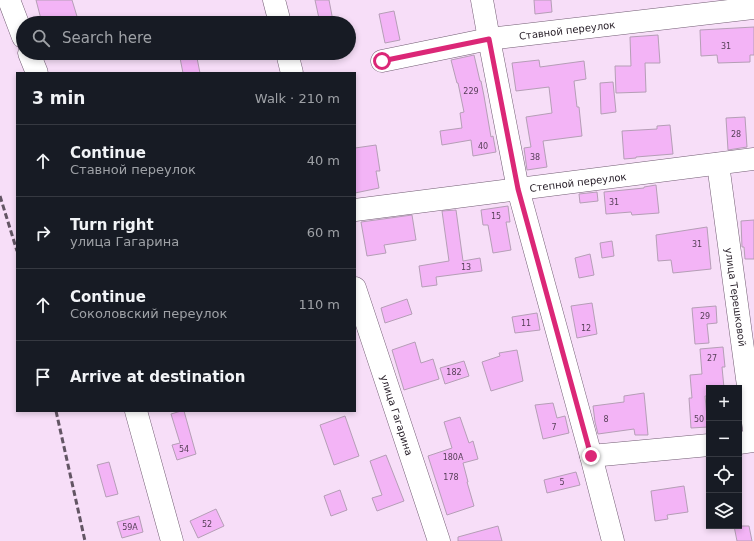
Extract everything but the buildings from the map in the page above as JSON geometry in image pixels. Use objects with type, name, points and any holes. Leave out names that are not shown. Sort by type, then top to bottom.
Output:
[{"type":"street","points":[[9,0],[16,18]]},
{"type":"street","points":[[274,0],[278,16]]},
{"type":"street","points":[[482,0],[518,189],[613,541]]},
{"type":"street","name":"Ставной переулок","points":[[382,61],[489,39],[754,8]]},
{"type":"street","points":[[32,60],[37,72]]},
{"type":"street","points":[[289,60],[292,72]]},
{"type":"street","name":"Степной переулок","points":[[356,210],[754,160]]},
{"type":"street","name":"улица Терешковой","points":[[718,164],[754,430]]},
{"type":"street","name":"улица Гагарина","points":[[356,291],[439,541]]},
{"type":"street","points":[[136,412],[172,541]]},
{"type":"street","points":[[742,443],[754,441]]},
{"type":"street","points":[[591,456],[706,445]]},
{"type":"railway","points":[[0,196],[16,248]]},
{"type":"railway","points":[[56,412],[85,541]]},
{"type":"route","points":[[382,61],[489,39],[518,189],[591,456]]}]
